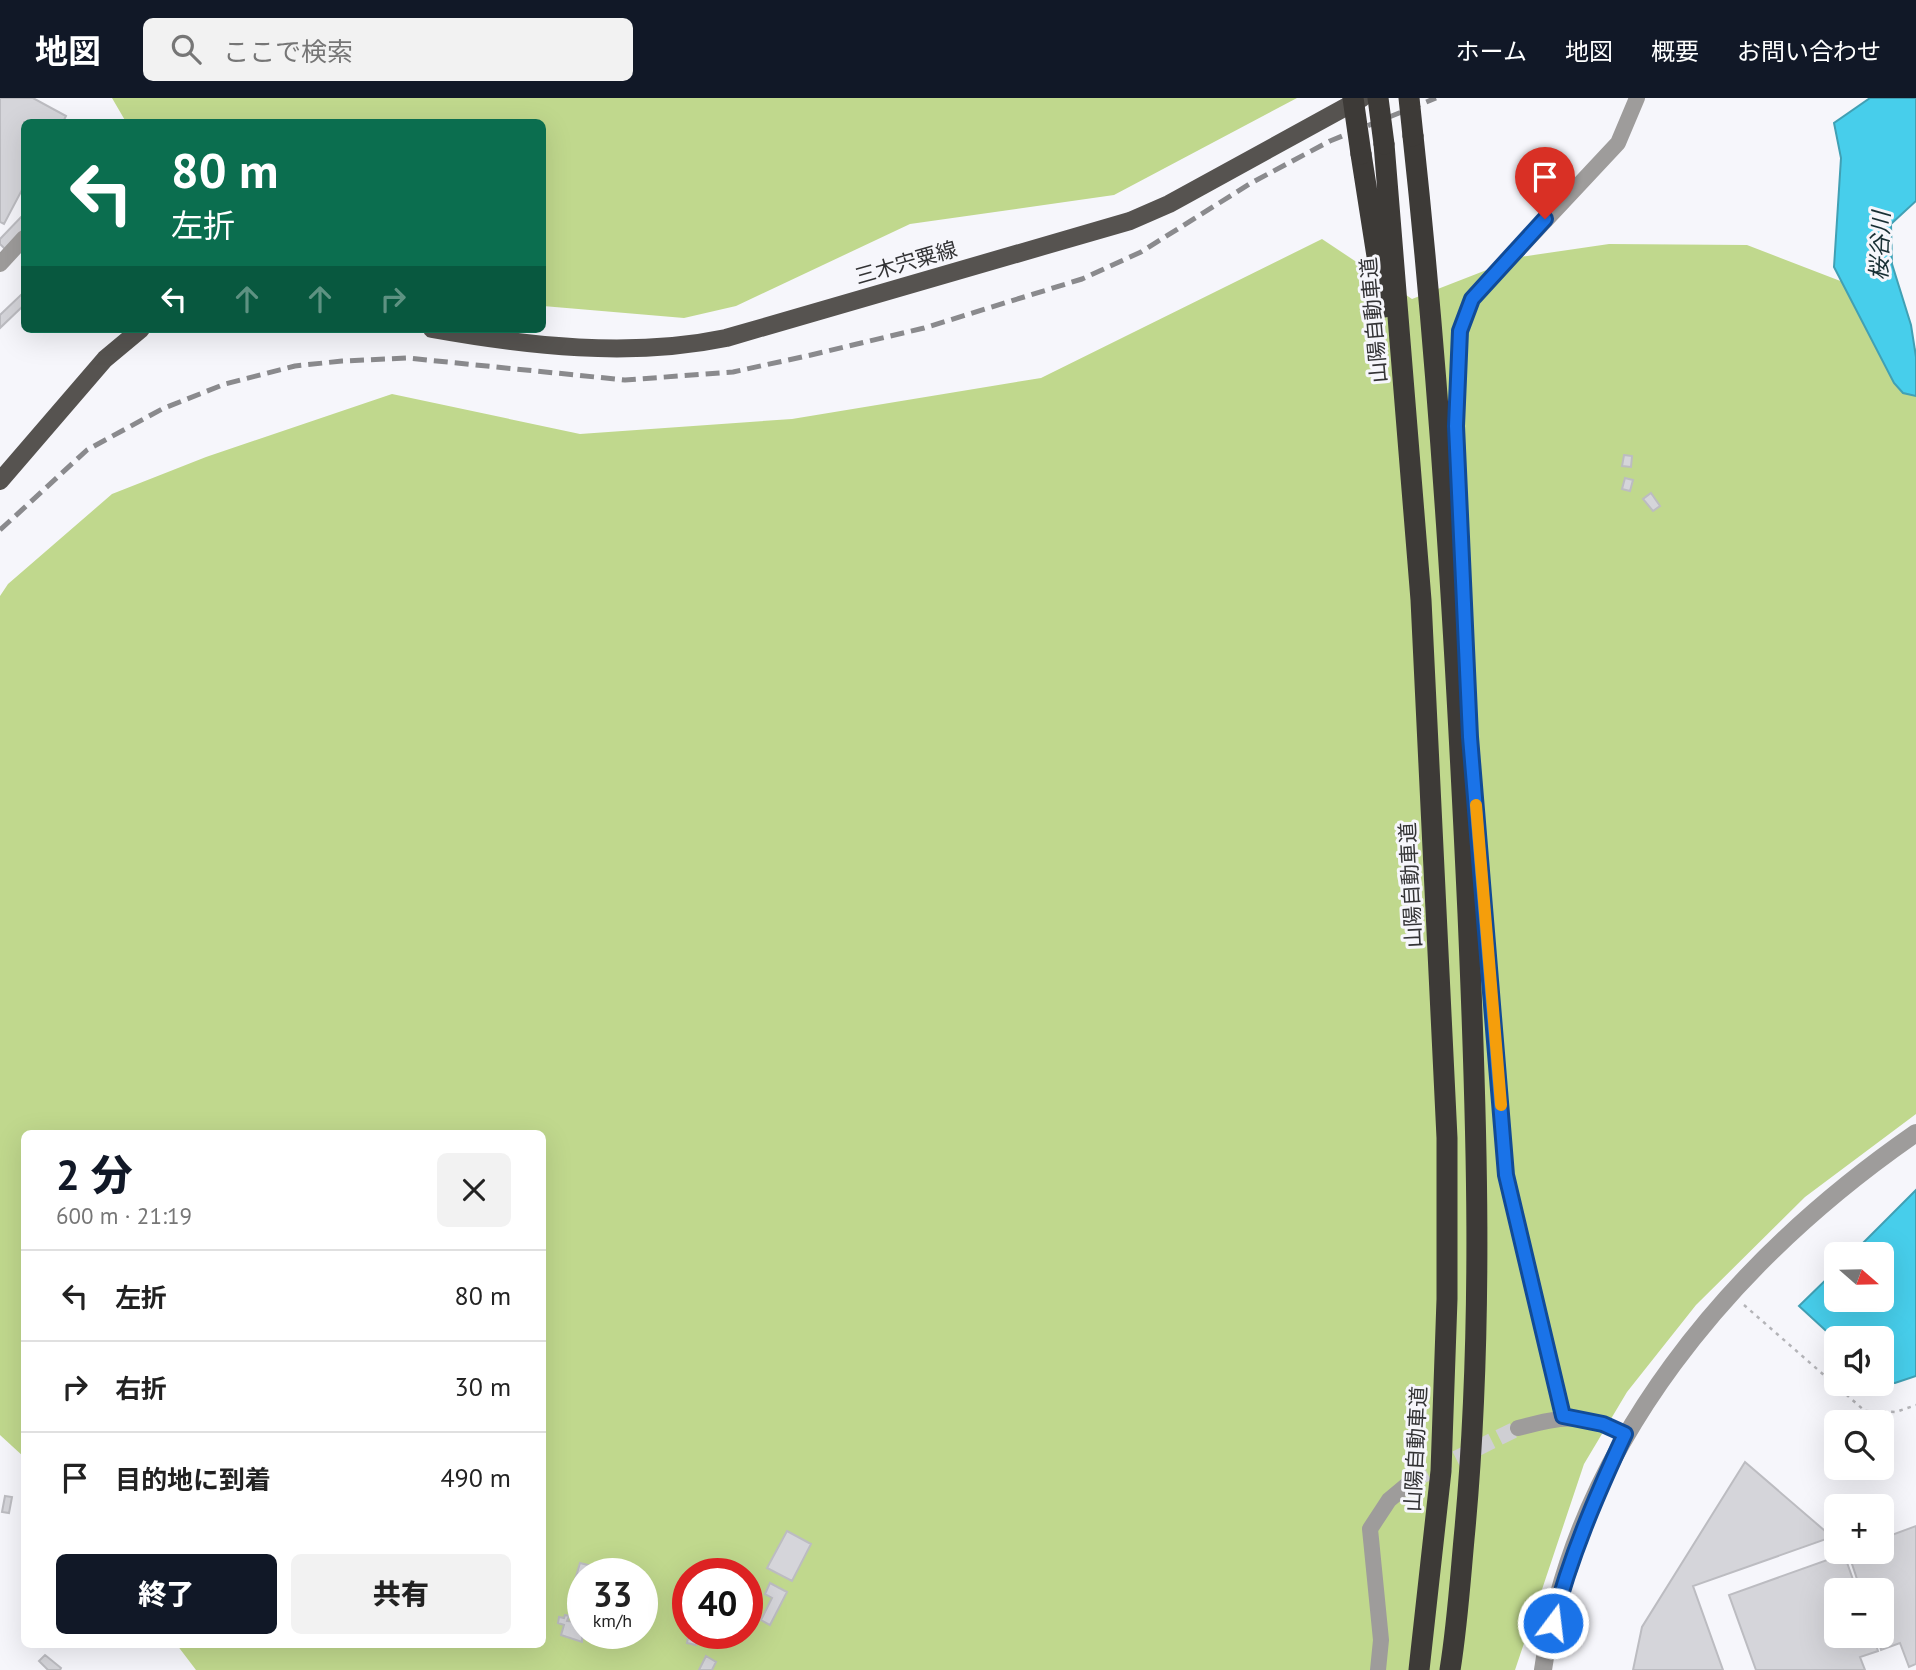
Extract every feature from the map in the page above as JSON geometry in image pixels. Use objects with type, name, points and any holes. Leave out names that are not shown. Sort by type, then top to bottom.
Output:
[{"type":"highway","points":[[1353,98],[1410,468]]},
{"type":"highway","name":"山陽自動車道","points":[[1378,98],[1421,600],[1447,1138],[1447,1299],[1441,1471],[1419,1670]]},
{"type":"highway","points":[[1409,98],[1431,300],[1452,573],[1477,1135],[1478,1299],[1471,1467],[1450,1670]]},
{"type":"main road","name":"三木宍粟線","points":[[454,333],[623,349],[685,347],[726,338],[1130,221],[1169,204],[1362,98]]},
{"type":"main road","points":[[0,481],[106,359],[136,333]]},
{"type":"street","points":[[1563,1416],[1506,1175],[1470,737],[1456,426],[1460,331],[1472,299],[1618,143],[1637,98]]},
{"type":"street","points":[[0,264],[21,241]]},
{"type":"street","points":[[1543,1670],[1566,1574],[1592,1504],[1625,1434],[1677,1358],[1729,1293],[1810,1215],[1871,1164],[1916,1133]]},
{"type":"street","points":[[1518,1428],[1563,1416],[1603,1424],[1625,1434]]},
{"type":"street","points":[[1378,1670],[1381,1640],[1370,1529],[1389,1500],[1413,1480]]},
{"type":"path","points":[[1729,1293],[1865,1411],[1896,1412],[1916,1405]]},
{"type":"green space","points":[[112,98],[1297,98],[1114,195],[910,224],[736,306],[684,318],[546,306],[546,119],[124,119]]},
{"type":"green space","points":[[1322,239],[1412,299],[1520,257],[1609,244],[1747,245],[1856,287],[1916,349],[1916,1114],[1805,1197],[1696,1305],[1627,1392],[1584,1464],[1515,1670],[196,1670],[179,1648],[546,1648],[546,1130],[21,1130],[21,1454],[0,1435],[0,596],[8,584],[112,494],[206,457],[392,394],[580,434],[792,419],[1041,378]]},
{"type":"water","name":"桜谷川","points":[[1870,98],[1916,98],[1916,201],[1891,224],[1892,264],[1911,325],[1916,357],[1916,396],[1903,393],[1894,383],[1834,267],[1841,158],[1834,123]]},
{"type":"water","points":[[1916,1190],[1916,1376],[1895,1383],[1894,1326],[1824,1326],[1824,1329],[1799,1306],[1824,1282],[1824,1312],[1894,1312],[1894,1242],[1864,1242]]},
{"type":"building","points":[[0,98],[33,98],[66,116],[64,119],[21,119],[21,192],[4,224],[0,222]]},
{"type":"building","points":[[21,217],[21,241],[8,252],[0,244],[0,239]]},
{"type":"building","points":[[21,295],[21,308],[0,328],[0,315]]},
{"type":"building","points":[[1624,455],[1632,456],[1631,467],[1622,466]]},
{"type":"building","points":[[1625,478],[1633,480],[1630,491],[1622,489]]},
{"type":"building","points":[[1651,493],[1660,506],[1653,511],[1643,499]]},
{"type":"building","points":[[1745,1462],[1824,1530],[1824,1540],[1693,1586],[1723,1670],[1633,1670],[1642,1627]]},
{"type":"building","points":[[5,1496],[12,1497],[9,1513],[2,1512]]},
{"type":"building","points":[[1916,1526],[1916,1664],[1909,1667],[1900,1643],[1894,1645],[1894,1578],[1857,1578],[1852,1564],[1894,1564],[1894,1534]]},
{"type":"building","points":[[787,1531],[811,1544],[792,1581],[767,1568]]},
{"type":"building","points":[[1824,1561],[1824,1564],[1848,1564],[1852,1578],[1824,1578],[1824,1648],[1877,1648],[1878,1651],[1860,1657],[1865,1670],[1756,1670],[1729,1595]]},
{"type":"building","points":[[770,1583],[787,1592],[770,1625],[763,1621],[772,1598],[765,1594]]},
{"type":"building","points":[[567,1616],[567,1637],[561,1635],[564,1625],[558,1623],[559,1617]]},
{"type":"building","points":[[45,1655],[61,1668],[60,1670],[48,1670],[39,1661]]},
{"type":"building","points":[[706,1656],[716,1662],[712,1670],[699,1670]]},
{"type":"tunnel","points":[[1413,1480],[1518,1428]]},
{"type":"railway","points":[[0,530],[87,450],[162,409],[225,384],[295,366],[342,361],[407,358],[625,380],[733,372],[811,355],[924,328],[1082,279],[1141,252],[1251,183],[1330,141],[1436,98]]},
{"type":"slow traffic","points":[[1476,805],[1501,1105]]},
{"type":"route","points":[[1545,219],[1472,299],[1460,331],[1456,426],[1470,737],[1506,1175],[1563,1416],[1603,1424],[1625,1434],[1592,1504],[1566,1574],[1553,1623]]}]
